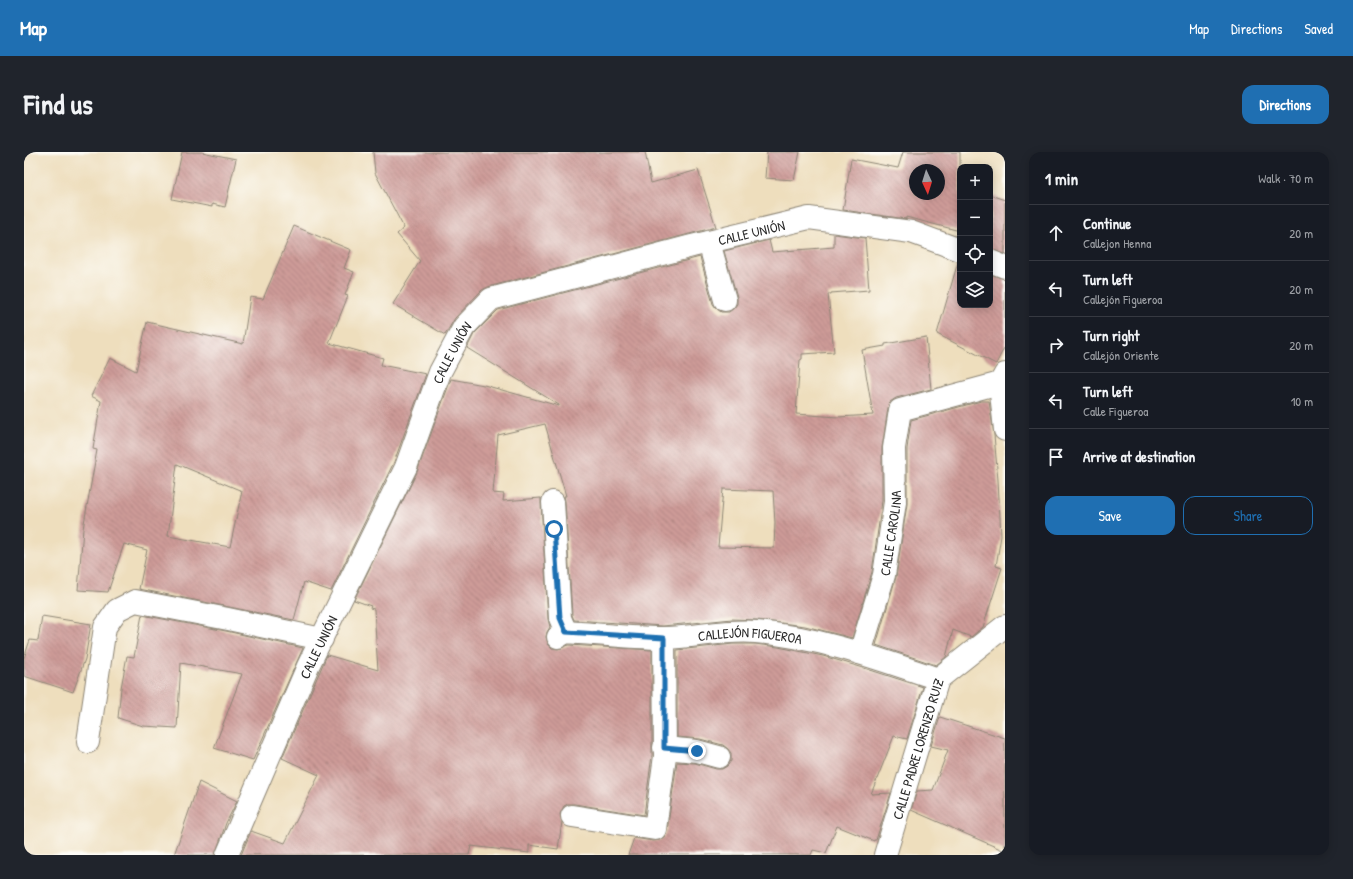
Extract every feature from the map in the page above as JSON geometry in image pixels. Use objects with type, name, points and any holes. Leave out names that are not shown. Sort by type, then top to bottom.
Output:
[{"type":"street","name":"CALLE UNIÓN","points":[[227,855],[308,666],[406,467],[440,372],[464,327],[491,299],[709,242],[809,218],[910,232],[957,249]]},
{"type":"street","points":[[709,242],[725,300]]},
{"type":"street","points":[[993,263],[1005,267]]},
{"type":"street","points":[[1002,378],[1005,430]]},
{"type":"street","name":"CALLE CAROLINA","points":[[860,653],[884,574],[895,502],[894,448],[900,410],[1002,378]]},
{"type":"street","name":"CALLEJÓN FIGUEROA","points":[[553,502],[562,635],[664,638],[712,633],[755,631],[807,640],[860,653],[938,679]]},
{"type":"street","points":[[88,742],[105,628],[117,610],[135,601],[322,639]]},
{"type":"street","name":"CALLE PADRE LORENZO RUIZ","points":[[885,855],[938,679],[1005,626]]},
{"type":"street","points":[[572,816],[655,829],[665,756],[664,638]]},
{"type":"street","points":[[664,748],[697,751],[719,756]]},
{"type":"building","points":[[182,152],[202,152],[236,159],[225,207],[212,204],[212,207],[172,199]]},
{"type":"building","points":[[373,152],[645,152],[651,183],[698,170],[716,227],[488,287],[482,290],[455,318],[445,335],[393,304],[420,261],[397,234],[404,228],[375,173]]},
{"type":"building","points":[[767,152],[800,152],[794,180],[765,178]]},
{"type":"building","points":[[903,152],[960,152],[960,164],[957,164],[957,230],[906,217],[906,219],[843,210],[851,159],[898,168]]},
{"type":"building","points":[[993,196],[1005,200],[1005,254],[993,250]]},
{"type":"building","points":[[294,226],[351,250],[344,268],[354,272],[345,295],[348,296],[329,343],[383,358],[381,365],[426,374],[394,462],[331,591],[304,582],[294,620],[139,589],[147,550],[124,544],[108,592],[78,590],[83,529],[97,450],[93,449],[101,401],[91,396],[110,358],[136,371],[147,322],[243,344],[250,297],[263,299]],"holes":[[[177,464],[242,491],[230,547],[168,536]]]},
{"type":"building","points":[[834,234],[865,238],[869,290],[828,294],[834,352],[802,354],[802,359],[800,360],[796,414],[838,417],[873,415],[862,350],[885,346],[885,344],[926,337],[931,389],[896,398],[890,402],[888,408],[882,448],[882,501],[872,572],[852,638],[805,626],[757,620],[732,619],[663,626],[574,620],[572,615],[564,496],[566,496],[545,424],[498,435],[493,493],[504,494],[503,501],[541,498],[548,619],[550,627],[546,637],[548,644],[552,648],[558,649],[569,645],[652,650],[652,755],[644,815],[568,804],[564,806],[560,814],[562,822],[558,849],[529,845],[529,853],[471,846],[469,855],[241,855],[251,831],[285,843],[319,775],[282,758],[327,655],[378,670],[374,609],[370,608],[371,606],[354,600],[417,472],[451,379],[484,385],[559,406],[467,348],[474,334],[498,310],[700,257],[713,304],[721,312],[729,312],[737,304],[737,297],[724,251],[769,240],[772,252],[834,247]],"holes":[[[723,489],[773,491],[775,523],[774,548],[718,547]]]},
{"type":"building","points":[[957,265],[957,308],[993,308],[993,275],[1005,279],[1005,346],[996,364],[937,334]]},
{"type":"building","points":[[981,401],[989,401],[994,435],[1001,536],[996,566],[1002,568],[983,627],[971,637],[953,630],[946,657],[936,665],[876,645],[896,577],[907,504],[907,449],[911,420]]},
{"type":"building","points":[[142,615],[303,648],[253,760],[214,748],[242,674],[181,663],[177,728],[143,726],[118,718],[121,688],[127,656],[134,657]]},
{"type":"building","points":[[42,616],[91,624],[85,659],[73,692],[24,676],[24,658],[30,640],[38,641]]},
{"type":"building","points":[[733,644],[755,644],[778,647],[823,656],[923,687],[907,739],[894,736],[871,794],[891,793],[876,840],[874,841],[837,826],[826,853],[813,850],[811,855],[628,855],[634,838],[653,841],[660,840],[665,836],[677,762],[695,763],[716,769],[722,769],[731,761],[731,753],[723,745],[700,739],[677,737],[677,650]]},
{"type":"building","points":[[940,717],[1005,738],[1005,851],[911,810],[917,791],[933,790],[948,750],[931,746]]},
{"type":"building","points":[[199,782],[237,801],[226,823],[215,855],[174,855]]},
{"type":"route","points":[[554,529],[560,618],[566,632],[664,638],[664,748],[697,751]]}]
